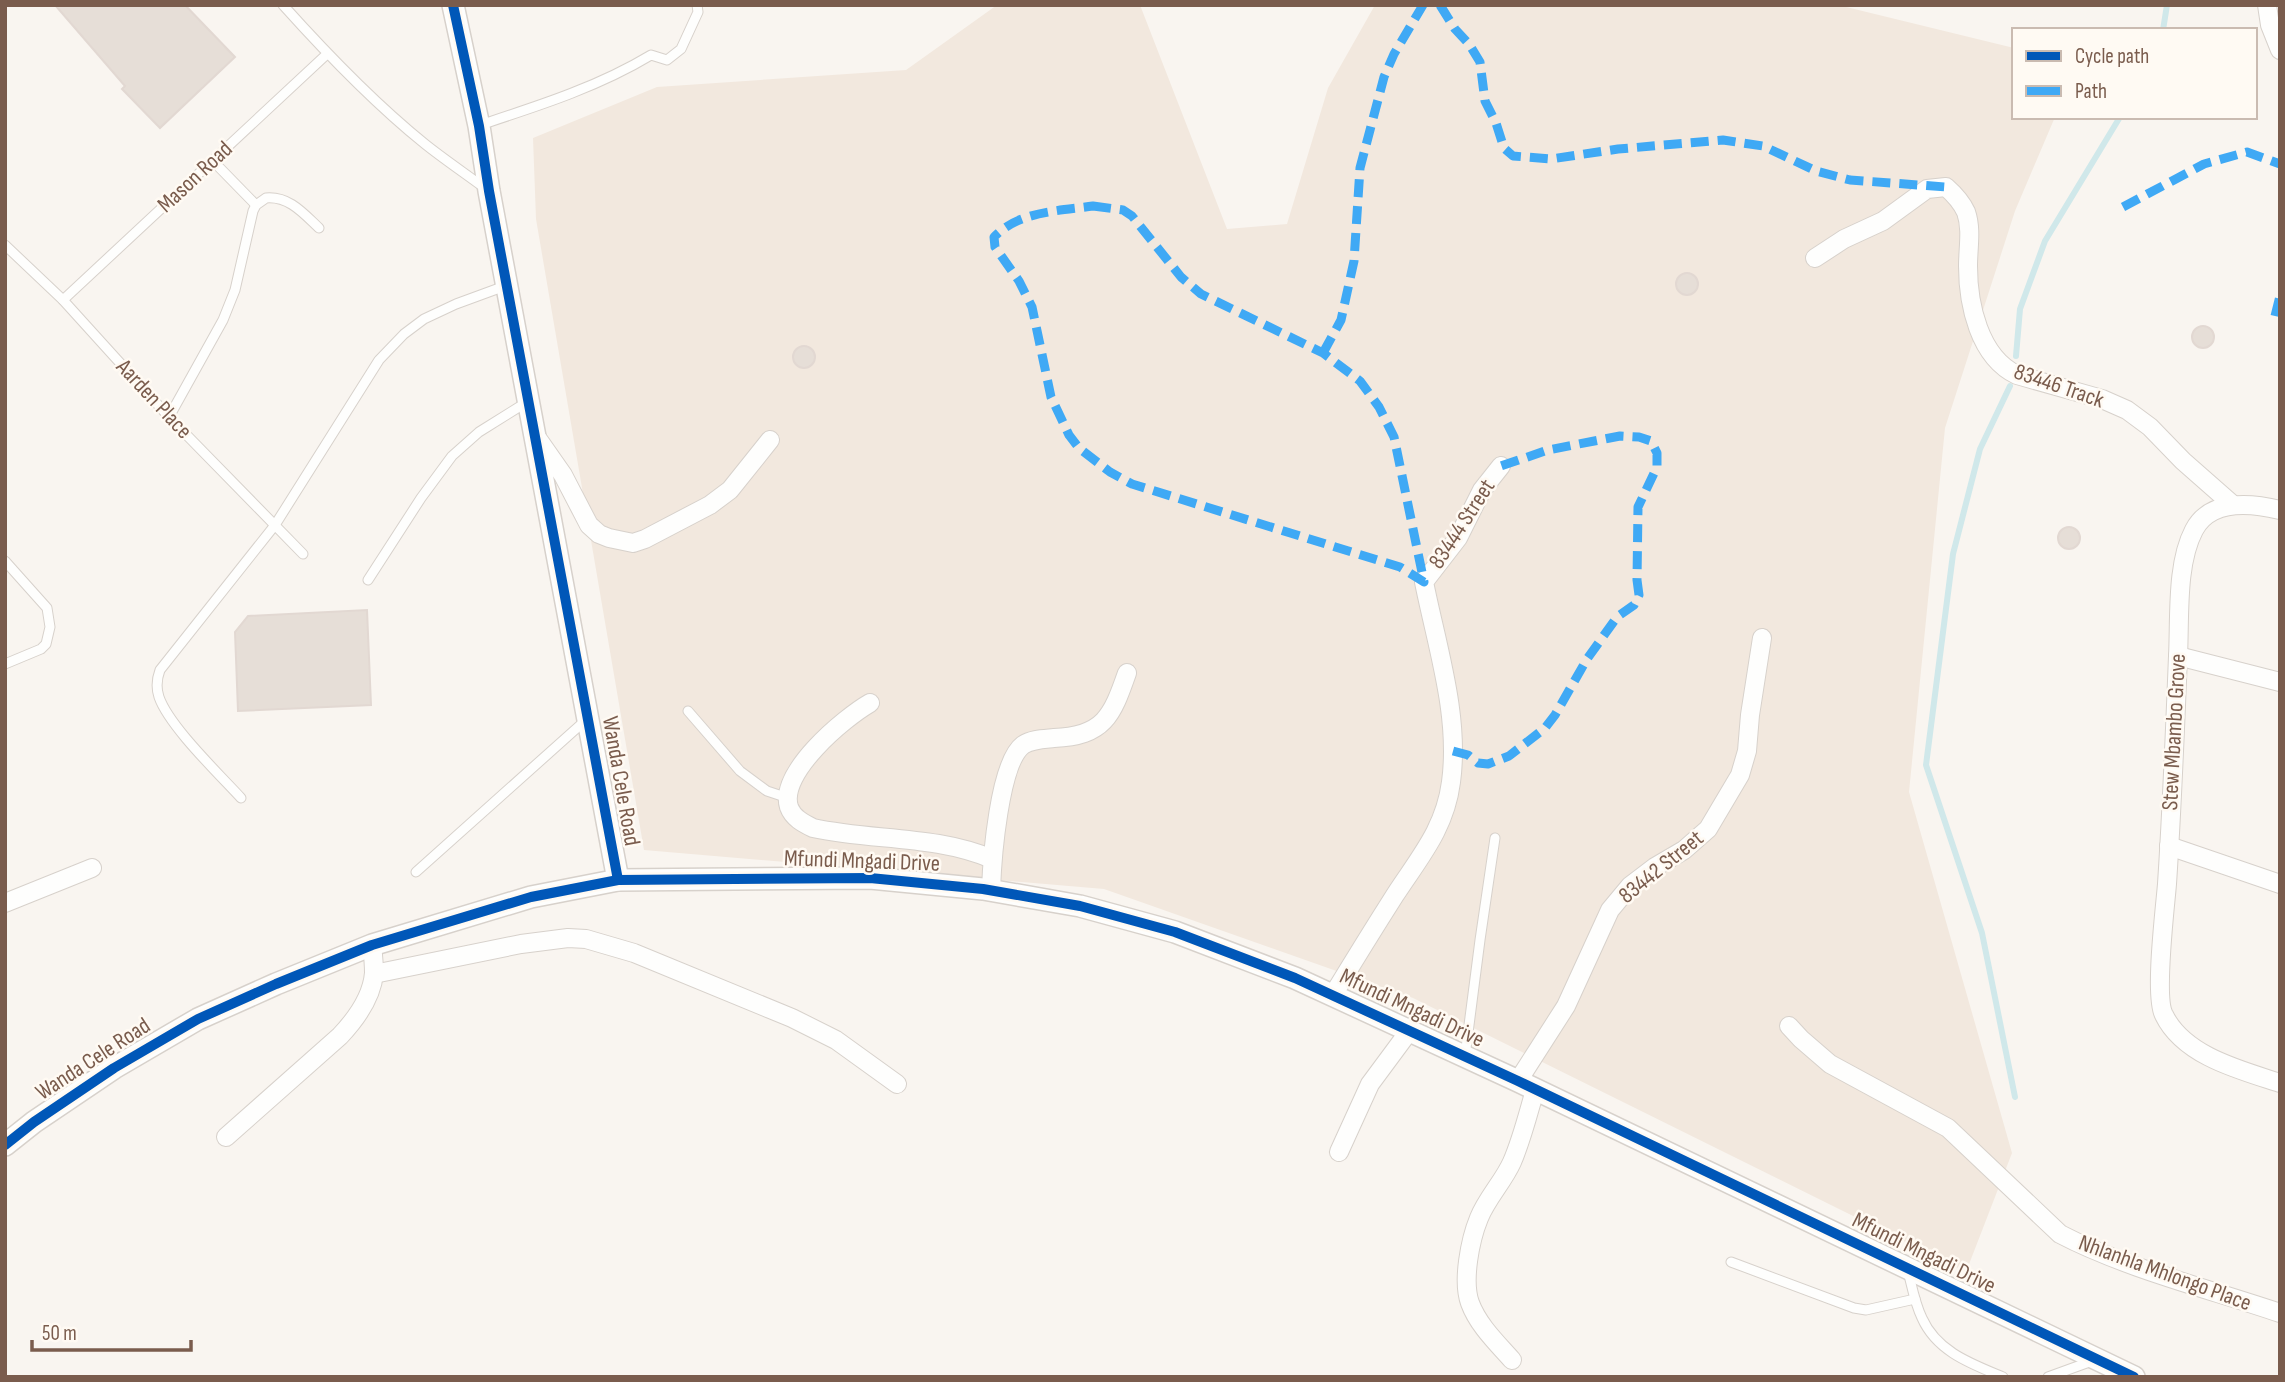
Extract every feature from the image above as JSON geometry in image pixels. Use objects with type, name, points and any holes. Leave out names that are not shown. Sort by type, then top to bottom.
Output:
[{"type":"street","name":"Wanda Cele Road","points":[[5,1145],[114,1068],[198,1018],[276,984],[372,945],[531,897],[618,880],[479,126],[453,5]]},
{"type":"street","points":[[2267,5],[2270,25],[2280,50]]},
{"type":"street","name":"83446 Track","points":[[1815,258],[1844,239],[1883,221],[1927,189],[1945,187],[1958,198],[1966,213],[1971,305],[1984,341],[1997,360],[2006,369],[2017,374],[2092,396],[2127,410],[2150,427],[2183,461],[2233,505]]},
{"type":"street","points":[[535,435],[563,475],[589,525],[599,534],[633,543],[710,505],[730,490],[770,440]]},
{"type":"street","name":"83444 Street","points":[[1333,995],[1404,880],[1429,847],[1444,812],[1451,783],[1451,720],[1444,673],[1424,582],[1458,538],[1482,489],[1501,466]]},
{"type":"street","points":[[2233,505],[2280,510]]},
{"type":"street","name":"Stew Mbambo Grove","points":[[2233,505],[2211,511],[2195,528],[2185,552],[2180,603],[2160,987],[2161,1011],[2171,1028],[2187,1043],[2214,1058],[2280,1083]]},
{"type":"street","name":"83442 Street","points":[[1511,1360],[1474,1313],[1466,1290],[1466,1278],[1479,1218],[1512,1162],[1520,1141],[1527,1085],[1610,910],[1630,886],[1684,850],[1708,829],[1740,775],[1748,751],[1750,715],[1762,638]]},
{"type":"street","points":[[2178,656],[2280,682]]},
{"type":"street","points":[[991,890],[995,829],[1009,769],[1019,749],[1034,740],[1071,737],[1095,729],[1105,721],[1116,705],[1127,673]]},
{"type":"street","points":[[870,703],[840,724],[811,753],[795,777],[788,798],[791,811],[798,820],[813,828],[925,842],[973,851],[992,859]]},
{"type":"street","points":[[2169,846],[2280,884]]},
{"type":"street","points":[[5,903],[92,868]]},
{"type":"street","name":"Mfundi Mngadi Drive","points":[[618,880],[870,878],[991,890],[1080,906],[1175,932],[1295,978],[1410,1030],[2127,1375]]},
{"type":"street","points":[[374,974],[521,944],[568,938],[586,939],[634,953],[792,1018],[836,1040],[897,1084]]},
{"type":"street","points":[[226,1137],[355,1020],[374,974],[372,945]]},
{"type":"street","name":"Nhlanhla Mhlongo Place","points":[[1789,1026],[1830,1064],[1948,1128],[2060,1234],[2079,1244],[2144,1268],[2280,1313]]},
{"type":"street","points":[[1339,1152],[1370,1083],[1410,1030]]},
{"type":"lane","points":[[283,5],[327,54],[426,144],[489,191]]},
{"type":"lane","points":[[479,126],[625,71],[650,55],[667,60],[681,49],[698,12],[697,5]]},
{"type":"lane","name":"Mason Road","points":[[63,300],[327,54]]},
{"type":"lane","points":[[213,161],[256,205]]},
{"type":"lane","points":[[169,417],[231,302],[256,205],[266,198],[284,200],[298,208],[319,228]]},
{"type":"lane","name":"Aarden Place","points":[[5,245],[63,300],[169,417],[303,554]]},
{"type":"lane","points":[[241,798],[183,733],[158,696],[157,678],[170,657],[275,525],[379,360],[404,334],[424,319],[507,286]]},
{"type":"lane","points":[[368,580],[421,498],[452,456],[479,432],[529,401]]},
{"type":"lane","points":[[5,561],[47,608],[50,627],[46,644],[41,649],[5,664]]},
{"type":"lane","points":[[688,710],[740,771],[767,790],[788,798]]},
{"type":"lane","points":[[416,872],[589,718]]},
{"type":"lane","points":[[1465,1056],[1495,838]]},
{"type":"lane","points":[[1731,1262],[1854,1308],[1866,1310],[1915,1299]]},
{"type":"lane","points":[[1907,1268],[1922,1320],[1944,1348],[2003,1377]]},
{"type":"lane","points":[[2048,1377],[2097,1360]]},
{"type":"shaded area","points":[[997,5],[1140,5],[1227,229],[1287,224],[1328,88],[1375,5],[1838,5],[2012,48],[2012,119],[2054,119],[2015,211],[1945,428],[1909,792],[2012,1153],[1966,1272],[1413,998],[1104,889],[644,850],[536,219],[533,138],[657,87],[906,70]]},
{"type":"building","points":[[55,5],[185,5],[235,57],[160,128],[122,89],[125,86]]},
{"type":"building","points":[[1687,273],[1697,280],[1698,284],[1691,294],[1687,295],[1677,288],[1676,284],[1683,274]]},
{"type":"building","points":[[2203,326],[2211,329],[2214,337],[2211,345],[2203,348],[2195,345],[2192,337],[2195,329]]},
{"type":"building","points":[[804,346],[814,353],[815,357],[808,367],[804,368],[794,361],[793,357],[800,347]]},
{"type":"building","points":[[2069,527],[2079,534],[2080,538],[2073,548],[2069,549],[2059,542],[2058,538],[2065,528]]},
{"type":"building","points":[[367,610],[371,705],[238,711],[235,632],[248,616]]},
{"type":"waterway","points":[[2163,28],[2167,5]]},
{"type":"waterway","points":[[2016,356],[2020,309],[2045,241],[2119,119]]},
{"type":"waterway","points":[[2010,386],[1980,449],[1953,554],[1926,765],[1982,933],[2015,1097]]},
{"type":"marked path","points":[[1323,353],[1341,320],[1354,261],[1360,168],[1384,77],[1394,54],[1423,5]]},
{"type":"marked path","points":[[1440,5],[1480,62],[1485,101],[1504,148],[1513,156],[1551,159],[1618,149],[1723,140],[1763,146],[1816,171],[1850,180],[1946,187]]},
{"type":"marked path","points":[[2123,207],[2204,164],[2247,152],[2280,164]]},
{"type":"marked path","points":[[1093,206],[1123,210],[1132,216],[1181,277],[1201,294],[1323,353],[1360,381],[1379,407],[1394,437],[1424,582],[1400,567],[1132,484],[1110,472],[1079,448],[1069,435],[1051,397],[1032,307],[1019,281],[995,247],[994,237],[1004,228],[1027,217],[1093,206]]},
{"type":"marked path","points":[[2275,316],[2280,296]]},
{"type":"marked path","points":[[1453,751],[1468,755],[1478,763],[1488,764],[1509,756],[1545,728],[1587,659],[1617,617],[1634,605],[1639,595],[1638,507],[1657,467],[1657,453],[1651,441],[1620,436],[1548,450],[1501,466]]},
{"type":"cycle path","points":[[453,5],[479,126],[618,880]]},
{"type":"cycle path","points":[[5,1145],[114,1068],[198,1019],[372,945],[531,897],[618,880],[870,878],[983,889],[1080,906],[1175,932],[1295,978],[1518,1081],[2134,1377]]}]
